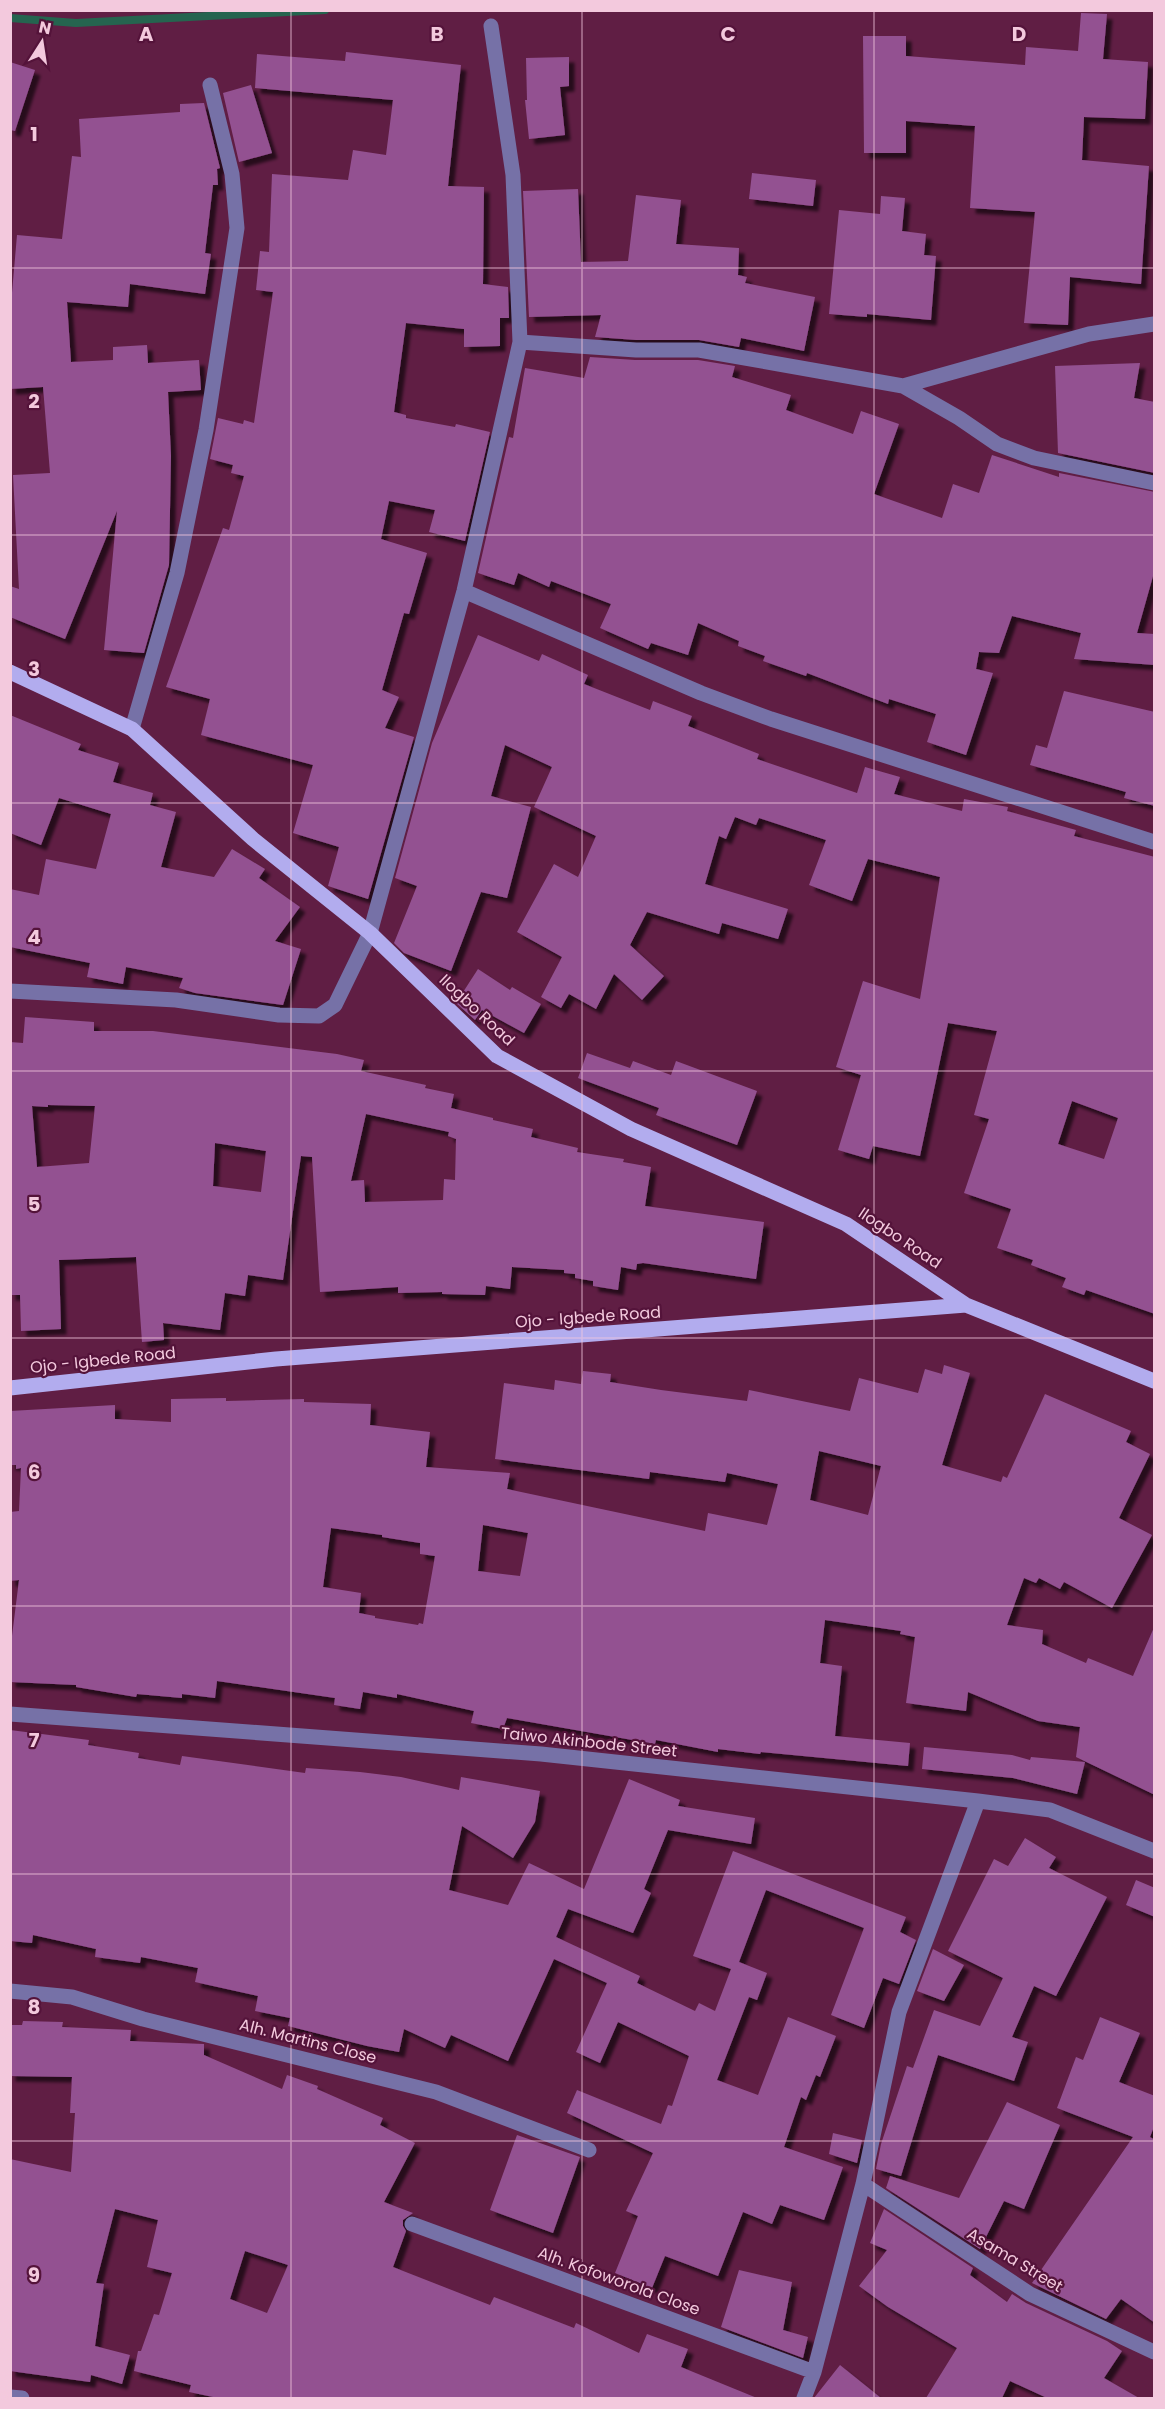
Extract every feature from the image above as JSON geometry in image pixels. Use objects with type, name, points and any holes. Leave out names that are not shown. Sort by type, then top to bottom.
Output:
[{"type":"main road","name":"Ilogbo Road","points":[[10,672],[132,729],[253,839],[370,933],[497,1056],[631,1129],[846,1224],[966,1305]]},
{"type":"main road","name":"Ojo - Igbede Road","points":[[10,1388],[276,1359],[966,1305],[1155,1381]]},
{"type":"street","points":[[10,991],[176,1000],[279,1016],[319,1016],[335,1005],[370,933],[464,591],[520,342],[513,175],[491,26]]},
{"type":"street","points":[[132,729],[179,562],[206,430],[237,228],[232,174],[210,85]]},
{"type":"street","points":[[903,386],[1089,334],[1155,324]]},
{"type":"street","points":[[520,342],[636,350],[699,350],[903,386],[959,418],[997,444],[1034,458],[1155,483]]},
{"type":"street","points":[[464,591],[701,693],[771,719],[1155,842]]},
{"type":"street","name":"Taiwo Akinbode Street","points":[[10,1714],[541,1754],[978,1801],[1050,1810],[1155,1851]]},
{"type":"street","points":[[804,2398],[814,2372],[863,2184],[899,2012],[978,1801]]},
{"type":"street","name":"Alh. Martins Close","points":[[10,1991],[72,1997],[143,2019],[436,2092],[589,2150]]},
{"type":"street","name":"Asama Street","points":[[863,2184],[1030,2294],[1155,2352]]},
{"type":"street","name":"Alh. Kofoworola Close","points":[[412,2224],[814,2372]]},
{"type":"street","points":[[10,2397],[22,2398]]},
{"type":"building","points":[[1081,13],[1107,14],[1103,59],[1148,62],[1145,119],[1084,117],[1082,160],[1149,166],[1141,284],[1070,277],[1068,325],[1024,323],[1035,212],[970,208],[975,126],[906,121],[906,153],[864,153],[863,36],[906,36],[906,56],[1025,65],[1026,47],[1078,51]]},
{"type":"building","points":[[346,52],[461,65],[448,186],[484,187],[483,284],[508,287],[509,318],[500,318],[500,346],[464,347],[464,329],[406,323],[394,412],[406,415],[406,418],[455,427],[456,424],[490,432],[465,541],[429,532],[435,510],[389,501],[381,539],[427,553],[409,614],[404,613],[382,690],[399,697],[385,728],[414,737],[368,899],[328,886],[339,847],[293,833],[313,765],[201,735],[210,699],[166,687],[223,528],[229,530],[244,476],[231,473],[233,465],[210,459],[218,418],[243,424],[244,420],[254,423],[273,292],[256,290],[260,251],[269,252],[272,174],[348,180],[353,150],[386,155],[393,100],[255,88],[257,54],[345,61]]},
{"type":"building","points":[[569,57],[569,86],[560,87],[565,135],[529,139],[525,100],[527,100],[526,58]]},
{"type":"building","points":[[10,62],[35,70],[15,131],[10,130]]},
{"type":"building","points":[[251,85],[272,153],[239,162],[223,93]]},
{"type":"building","points":[[204,103],[220,168],[217,169],[218,185],[213,185],[205,253],[211,254],[205,294],[130,284],[128,307],[67,302],[71,362],[113,360],[113,347],[147,345],[148,363],[199,360],[201,390],[168,392],[171,456],[169,565],[144,653],[104,650],[117,511],[65,639],[10,617],[10,586],[19,589],[13,475],[50,473],[43,387],[10,389],[10,316],[17,235],[62,239],[72,156],[81,157],[79,119],[180,112],[180,104]]},
{"type":"building","points":[[752,173],[816,180],[813,206],[749,199]]},
{"type":"building","points":[[578,189],[581,262],[628,261],[636,195],[681,200],[676,244],[739,248],[738,275],[747,277],[745,283],[815,297],[804,351],[741,338],[739,347],[699,340],[636,340],[595,337],[601,315],[529,317],[523,191]]},
{"type":"building","points":[[881,196],[905,198],[902,231],[926,234],[924,255],[936,256],[931,320],[867,314],[867,317],[829,314],[839,210],[880,214]]},
{"type":"building","points":[[590,357],[698,360],[735,366],[732,377],[791,395],[786,410],[853,434],[861,411],[899,424],[874,494],[942,518],[953,484],[979,493],[992,455],[1059,477],[1059,473],[1155,492],[1155,569],[1137,633],[1155,634],[1155,665],[1074,659],[1081,633],[1012,616],[999,653],[979,652],[976,669],[993,673],[966,755],[927,742],[936,714],[889,699],[888,704],[807,673],[806,676],[763,661],[765,656],[738,646],[739,641],[698,623],[688,655],[651,643],[648,649],[600,628],[611,604],[551,581],[549,587],[518,573],[514,585],[478,573],[509,437],[513,438],[525,368],[584,378]]},
{"type":"building","points":[[1140,363],[1134,398],[1155,402],[1155,473],[1058,453],[1055,366]]},
{"type":"building","points":[[478,635],[539,661],[542,654],[588,675],[584,684],[650,710],[653,701],[692,716],[688,726],[759,754],[757,759],[857,793],[865,767],[900,777],[894,794],[962,811],[964,799],[1008,807],[1007,811],[1076,830],[1074,836],[1155,857],[1155,1314],[1086,1290],[1084,1295],[1062,1287],[1066,1278],[1031,1265],[1033,1260],[997,1248],[1011,1209],[964,1193],[989,1119],[974,1115],[997,1031],[948,1023],[920,1156],[873,1146],[869,1159],[838,1150],[861,1075],[836,1067],[863,981],[920,999],[940,877],[868,859],[852,901],[809,885],[826,840],[759,818],[756,825],[735,817],[726,839],[719,836],[705,884],[788,909],[778,939],[722,923],[719,934],[647,912],[630,945],[664,976],[642,1000],[614,974],[596,1009],[569,994],[561,1008],[541,997],[562,957],[517,932],[554,864],[578,877],[596,836],[534,807],[552,767],[505,745],[491,796],[531,807],[507,898],[481,892],[451,971],[404,953],[394,943],[417,886],[395,878],[432,743]],"holes":[[[1072,1101],[1118,1118],[1104,1159],[1058,1144]]]},
{"type":"building","points":[[1064,691],[1155,712],[1155,806],[1124,798],[1126,792],[1030,765],[1036,745],[1047,748]]},
{"type":"building","points":[[10,715],[81,744],[78,750],[119,763],[113,782],[153,793],[150,805],[176,812],[161,867],[214,877],[232,849],[265,869],[259,878],[300,907],[275,941],[301,949],[283,1005],[195,993],[179,988],[183,978],[126,967],[123,984],[87,977],[90,963],[10,947],[10,889],[39,895],[46,859],[96,869],[111,814],[59,798],[41,845],[10,833]]},
{"type":"building","points":[[478,969],[510,990],[512,987],[541,1004],[524,1033],[482,1010],[475,1020],[456,1003]]},
{"type":"building","points":[[25,1017],[94,1022],[94,1031],[153,1031],[337,1054],[364,1060],[361,1071],[426,1085],[425,1088],[454,1094],[451,1108],[533,1129],[531,1137],[578,1148],[577,1152],[624,1159],[623,1162],[651,1167],[645,1206],[764,1222],[756,1279],[643,1263],[637,1264],[636,1270],[621,1267],[618,1290],[593,1286],[593,1281],[575,1278],[575,1274],[564,1273],[564,1270],[512,1267],[510,1289],[486,1286],[485,1295],[442,1294],[442,1292],[398,1293],[398,1287],[320,1292],[312,1157],[301,1156],[283,1280],[248,1275],[245,1296],[225,1293],[220,1330],[163,1323],[164,1340],[142,1342],[136,1257],[59,1260],[61,1329],[21,1331],[20,1295],[10,1295],[10,1042],[23,1043]],"holes":[[[48,1105],[95,1106],[89,1163],[37,1167],[32,1106],[48,1107]],[[366,1114],[449,1132],[448,1136],[456,1139],[455,1180],[444,1179],[443,1200],[365,1202],[364,1180],[351,1181]],[[215,1143],[266,1151],[261,1192],[213,1186]]]},
{"type":"building","points":[[587,1053],[630,1068],[633,1061],[671,1075],[676,1061],[757,1091],[737,1145],[656,1115],[659,1108],[578,1078]]},
{"type":"building","points":[[944,1365],[970,1373],[942,1465],[1001,1482],[1003,1476],[1007,1478],[1045,1394],[1131,1431],[1126,1442],[1150,1454],[1119,1518],[1152,1535],[1112,1608],[1064,1582],[1060,1589],[1039,1578],[1036,1583],[1024,1578],[1007,1625],[1043,1630],[1042,1644],[1086,1663],[1088,1658],[1133,1676],[1155,1625],[1155,1795],[1076,1757],[1080,1727],[1038,1721],[968,1692],[966,1711],[906,1703],[915,1637],[900,1634],[901,1631],[825,1620],[820,1663],[842,1666],[835,1736],[910,1743],[908,1766],[761,1752],[760,1754],[718,1749],[718,1752],[656,1740],[655,1744],[507,1718],[503,1729],[471,1723],[474,1711],[397,1694],[397,1698],[363,1692],[360,1709],[334,1705],[335,1698],[217,1681],[215,1698],[182,1694],[182,1698],[137,1694],[136,1697],[76,1687],[76,1685],[10,1682],[10,1652],[19,1580],[10,1581],[10,1512],[19,1511],[21,1468],[16,1469],[16,1465],[10,1465],[10,1411],[115,1405],[115,1419],[171,1422],[171,1399],[226,1398],[226,1401],[304,1399],[304,1402],[371,1404],[370,1425],[430,1432],[426,1467],[510,1473],[507,1489],[705,1531],[708,1513],[767,1525],[778,1484],[727,1473],[725,1482],[650,1472],[649,1479],[495,1459],[504,1383],[554,1390],[555,1380],[581,1384],[583,1371],[611,1374],[610,1382],[661,1390],[747,1401],[749,1390],[850,1411],[859,1378],[918,1393],[925,1369],[942,1374]],"holes":[[[819,1451],[881,1466],[868,1515],[810,1500]],[[483,1525],[528,1533],[520,1576],[478,1571]],[[331,1528],[420,1543],[420,1554],[435,1556],[423,1624],[375,1618],[375,1616],[359,1613],[361,1593],[323,1587]]]},
{"type":"building","points":[[10,1730],[89,1740],[88,1745],[139,1753],[138,1758],[180,1765],[182,1756],[305,1773],[306,1768],[401,1777],[459,1790],[461,1777],[540,1791],[535,1822],[513,1858],[462,1826],[449,1890],[508,1905],[529,1863],[584,1889],[629,1779],[680,1800],[678,1806],[755,1818],[751,1844],[668,1830],[644,1889],[651,1893],[633,1933],[568,1909],[556,1937],[640,1976],[637,1983],[695,2011],[699,2003],[715,2011],[731,1969],[693,1956],[733,1851],[906,1917],[900,1932],[916,1940],[899,1984],[883,1978],[864,2028],[831,2015],[864,1928],[766,1890],[739,1962],[767,1973],[757,2000],[749,1997],[717,2080],[758,2095],[788,2017],[836,2036],[820,2077],[816,2075],[806,2100],[801,2097],[784,2147],[843,2167],[824,2220],[780,2205],[772,2224],[743,2212],[718,2276],[665,2256],[652,2288],[615,2273],[638,2216],[626,2211],[653,2153],[567,2113],[577,2090],[661,2124],[668,2105],[672,2106],[689,2056],[618,2022],[600,2063],[576,2052],[607,1983],[554,1959],[508,2061],[451,2035],[445,2048],[404,2029],[399,2052],[367,2046],[288,2026],[290,2018],[255,2011],[258,1996],[195,1982],[198,1968],[141,1957],[140,1963],[95,1957],[96,1949],[33,1935],[32,1943],[10,1941]]},
{"type":"building","points":[[924,1747],[1012,1755],[1030,1760],[1031,1757],[1085,1762],[1077,1794],[1013,1778],[922,1769]]},
{"type":"building","points":[[1025,1838],[1056,1857],[1049,1868],[1107,1897],[1056,1996],[1034,1986],[1012,2037],[1028,2042],[1014,2081],[938,2055],[901,2176],[876,2169],[881,2144],[907,2066],[913,2068],[934,2010],[980,2026],[1003,1978],[948,1951],[994,1859],[1008,1866]]},
{"type":"building","points":[[1136,1880],[1155,1888],[1155,1917],[1126,1905]]},
{"type":"building","points":[[933,1949],[964,1965],[944,2001],[917,1991]]},
{"type":"building","points":[[1100,2017],[1140,2033],[1119,2082],[1155,2096],[1155,2124],[1150,2137],[1155,2140],[1155,2323],[1121,2299],[1106,2319],[1032,2283],[1133,2137],[1057,2108],[1076,2057],[1083,2060]]},
{"type":"building","points":[[23,2021],[63,2022],[62,2027],[131,2030],[130,2041],[204,2044],[204,2055],[282,2089],[287,2075],[318,2086],[317,2089],[383,2118],[380,2125],[415,2143],[384,2202],[413,2213],[403,2220],[406,2231],[393,2267],[490,2305],[494,2297],[574,2328],[576,2323],[639,2353],[647,2334],[688,2349],[681,2367],[757,2398],[218,2398],[189,2392],[191,2385],[134,2371],[138,2351],[141,2351],[154,2314],[159,2315],[172,2273],[147,2267],[158,2220],[115,2209],[96,2283],[104,2284],[95,2346],[130,2355],[122,2384],[91,2375],[90,2382],[10,2371],[10,2159],[71,2172],[75,2113],[70,2113],[72,2077],[10,2076],[10,2025],[22,2025]],"holes":[[[245,2251],[288,2265],[267,2313],[230,2299]]]},
{"type":"building","points":[[1007,2102],[1060,2125],[1024,2209],[1004,2201],[980,2249],[886,2188],[890,2176],[959,2198]]},
{"type":"building","points":[[833,2133],[862,2140],[857,2163],[829,2154]]},
{"type":"building","points":[[517,2135],[580,2157],[553,2233],[490,2210]]},
{"type":"building","points":[[884,2209],[973,2268],[970,2275],[1007,2302],[1012,2294],[1026,2303],[1107,2341],[1122,2351],[1104,2378],[1139,2398],[1047,2398],[1010,2381],[1002,2398],[926,2398],[957,2348],[888,2307],[859,2286],[887,2250],[870,2243]]},
{"type":"building","points":[[739,2270],[792,2282],[783,2330],[808,2337],[803,2358],[721,2327]]},
{"type":"building","points":[[840,2365],[881,2398],[814,2398]]},
{"type":"waterway","points":[[10,18],[76,23],[325,10]]}]
